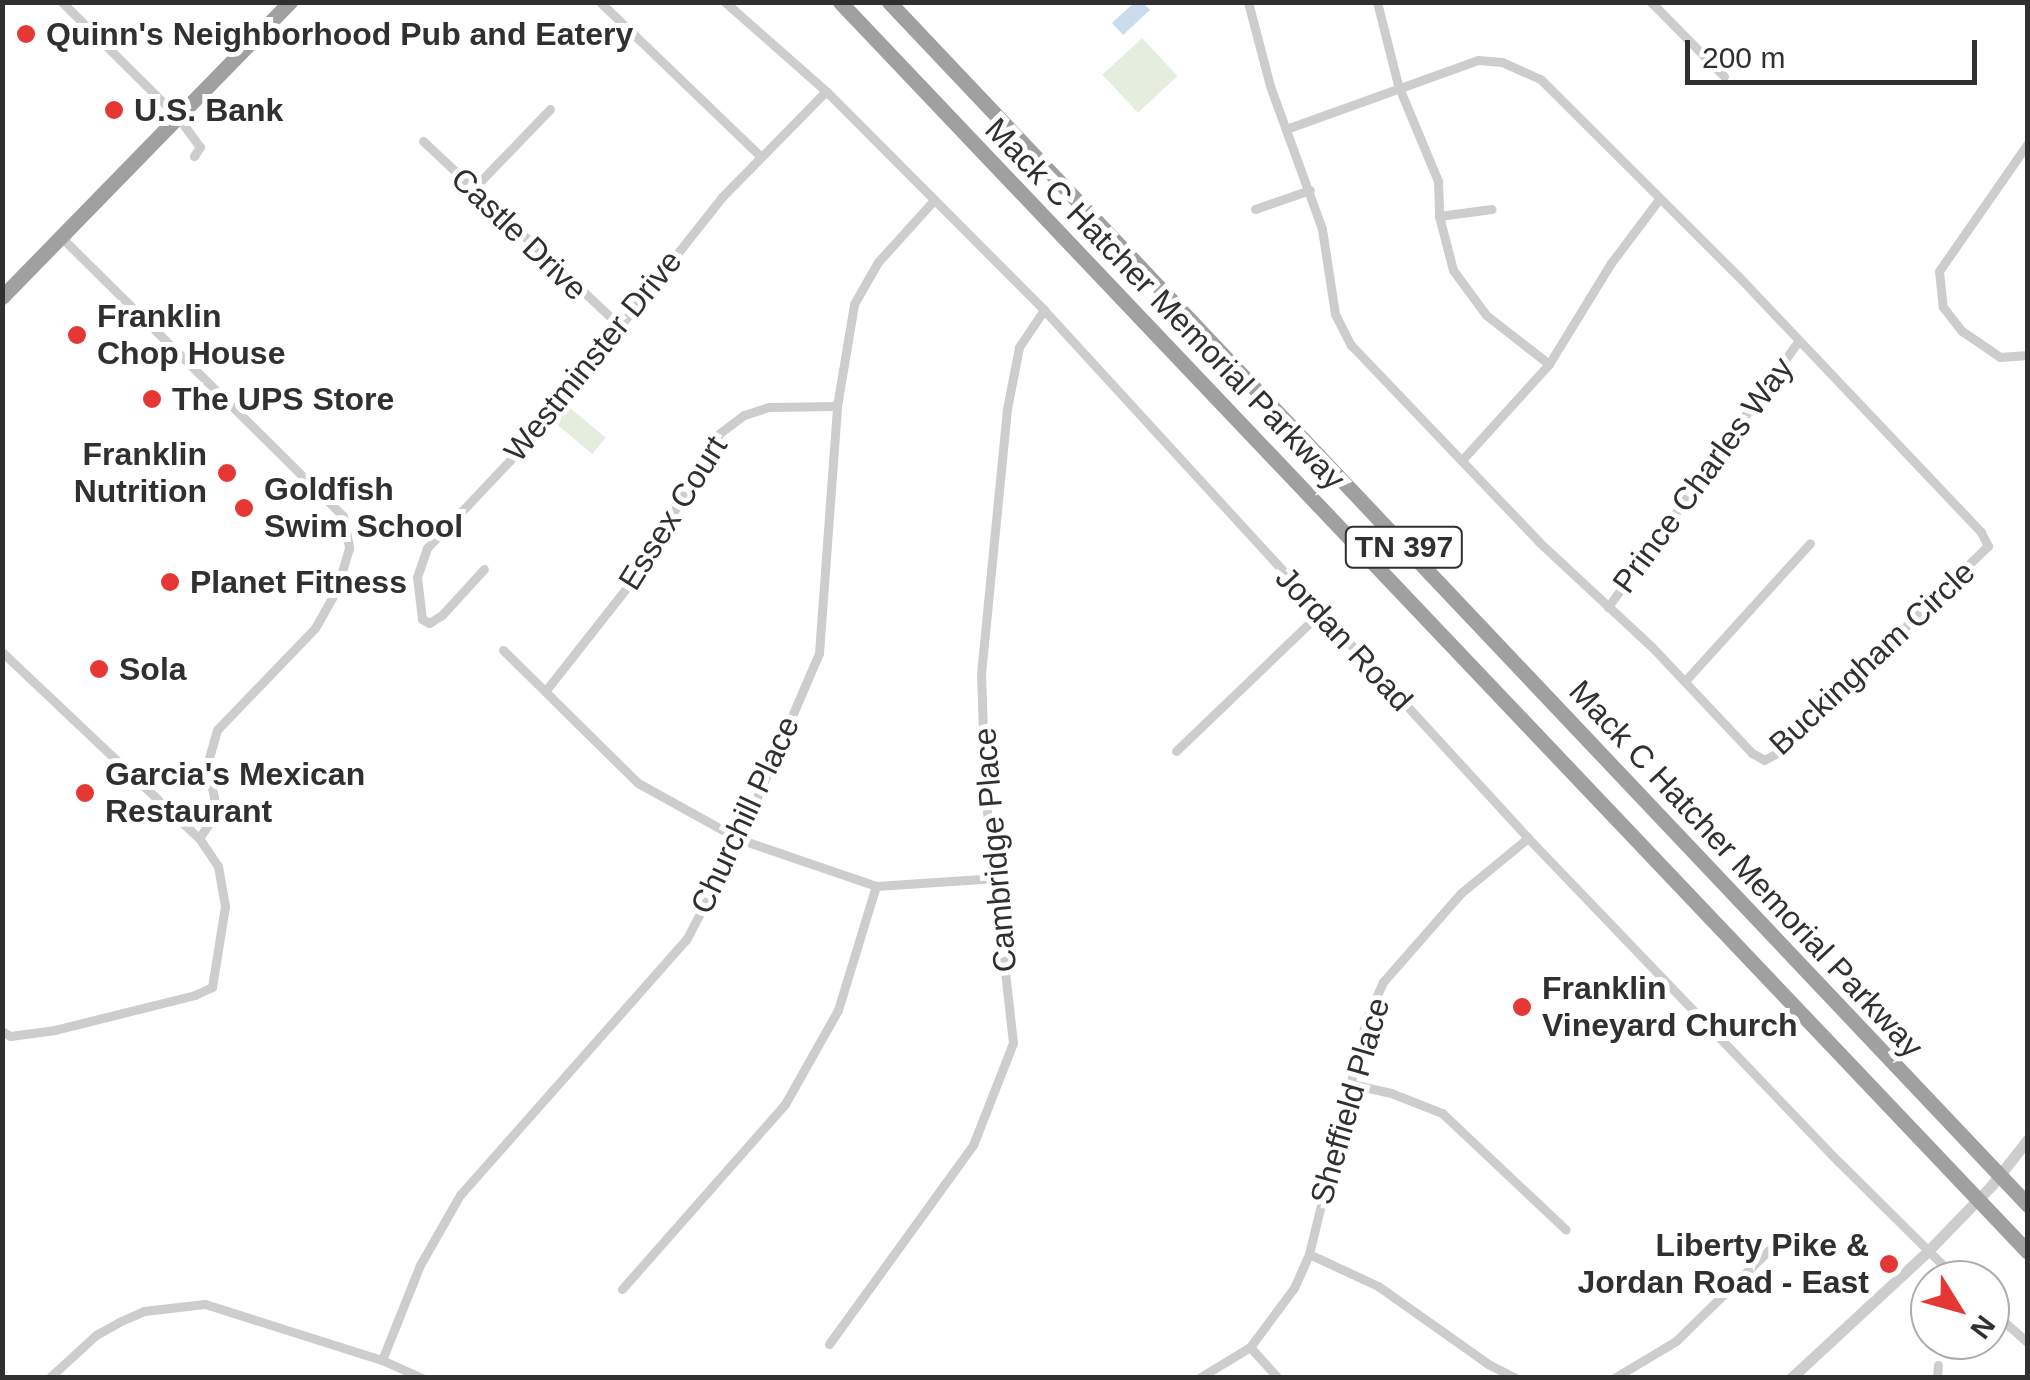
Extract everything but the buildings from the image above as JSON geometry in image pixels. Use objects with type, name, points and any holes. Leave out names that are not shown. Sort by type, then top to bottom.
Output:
[{"type":"highway","points":[[2,296],[290,2]]},
{"type":"highway","name":"Mack C Hatcher Memorial Parkway","points":[[840,2],[2028,1252]]},
{"type":"highway","name":"Mack C Hatcher Memorial Parkway","points":[[890,2],[2028,1205]]},
{"type":"street","points":[[62,2],[178,117],[200,147],[194,156]]},
{"type":"street","points":[[600,2],[761,157]]},
{"type":"street","name":"Jordan Road","points":[[725,2],[826,90],[1044,310],[1528,838],[1936,1260]]},
{"type":"street","name":"Buckingham Circle","points":[[1248,2],[1286,129],[1322,230],[1336,314],[1352,345],[1764,760],[1817,716],[1988,546],[1981,532],[1540,79],[1520,68],[1478,60],[1398,85],[1286,129]]},
{"type":"street","points":[[1377,2],[1398,85],[1438,180],[1439,216],[1453,270],[1486,316],[1549,364]]},
{"type":"street","points":[[1651,2],[1724,76]]},
{"type":"street","name":"Westminster Drive","points":[[484,569],[442,615],[429,623],[422,618],[417,577],[427,548],[534,434],[618,324],[761,157],[826,90]]},
{"type":"street","points":[[472,189],[550,110]]},
{"type":"street","name":"Castle Drive","points":[[422,141],[618,324]]},
{"type":"street","points":[[2028,144],[1945,259],[1940,291],[1943,307],[1984,350],[2000,358],[2028,355]]},
{"type":"street","points":[[1255,209],[1310,190]]},
{"type":"street","points":[[1462,460],[1549,364],[1611,262],[1660,198]]},
{"type":"street","name":"Churchill Place","points":[[382,1360],[420,1265],[460,1195],[686,940],[739,839],[819,654],[837,406],[854,304],[878,262],[934,200]]},
{"type":"street","points":[[1439,216],[1492,209]]},
{"type":"street","points":[[61,236],[344,516],[349,548],[338,589],[322,615],[217,730],[207,764],[214,797],[212,818],[199,838]]},
{"type":"street","name":"Cambridge Place","points":[[829,1344],[973,1145],[1013,1043],[985,793],[981,674],[1006,409],[1020,347],[1044,310]]},
{"type":"street","name":"Prince Charles Way","points":[[1608,607],[1798,342]]},
{"type":"street","name":"Essex Court","points":[[548,689],[636,576],[720,433],[744,416],[769,407],[837,406]]},
{"type":"street","points":[[1685,681],[1810,542]]},
{"type":"street","points":[[1176,752],[1319,614]]},
{"type":"street","points":[[503,650],[548,689],[638,783],[739,839],[876,886],[997,878]]},
{"type":"street","points":[[2,652],[199,838],[218,866],[225,906],[212,987],[196,995],[55,1030],[10,1036],[2,1031]]},
{"type":"street","name":"Sheffield Place","points":[[1199,1378],[1250,1347],[1285,1305],[1309,1254],[1366,1020],[1390,973],[1461,894],[1528,838]]},
{"type":"street","points":[[622,1289],[785,1104],[838,1010],[876,886]]},
{"type":"street","points":[[1351,1084],[1391,1092],[1442,1113],[1566,1230]]},
{"type":"street","points":[[1791,1378],[1927,1252],[1978,1200],[2028,1139]]},
{"type":"street","points":[[1614,1378],[1676,1341],[1770,1250]]},
{"type":"street","points":[[1309,1254],[1378,1286],[1488,1364],[1516,1378]]},
{"type":"street","points":[[48,1378],[96,1335],[144,1311],[205,1304],[382,1360],[422,1378]]},
{"type":"street","points":[[1250,1347],[1278,1378]]},
{"type":"street","points":[[1937,1378],[1938,1365]]},
{"type":"green space","points":[[1142,38],[1177,76],[1138,113],[1103,75]]},
{"type":"green space","points":[[569,407],[606,438],[592,454],[556,423]]},
{"type":"water","points":[[1134,3],[1143,3],[1150,10],[1123,35],[1112,23]]},
{"type":"place","name":"Quinn's Neighborhood Pub and Eatery","points":[[26,34]]},
{"type":"place","name":"U.S. Bank","points":[[114,110]]},
{"type":"place","name":"Franklin Chop House","points":[[77,335]]},
{"type":"place","name":"The UPS Store","points":[[152,399]]},
{"type":"place","name":"Franklin Nutrition","points":[[227,473]]},
{"type":"place","name":"Goldfish Swim School","points":[[244,508]]},
{"type":"place","name":"Planet Fitness","points":[[170,582]]},
{"type":"place","name":"Sola","points":[[99,669]]},
{"type":"place","name":"Garcia's Mexican Restaurant","points":[[85,793]]},
{"type":"place","name":"Franklin Vineyard Church","points":[[1522,1007]]},
{"type":"place","name":"Liberty Pike & Jordan Road - East","points":[[1889,1264]]}]
